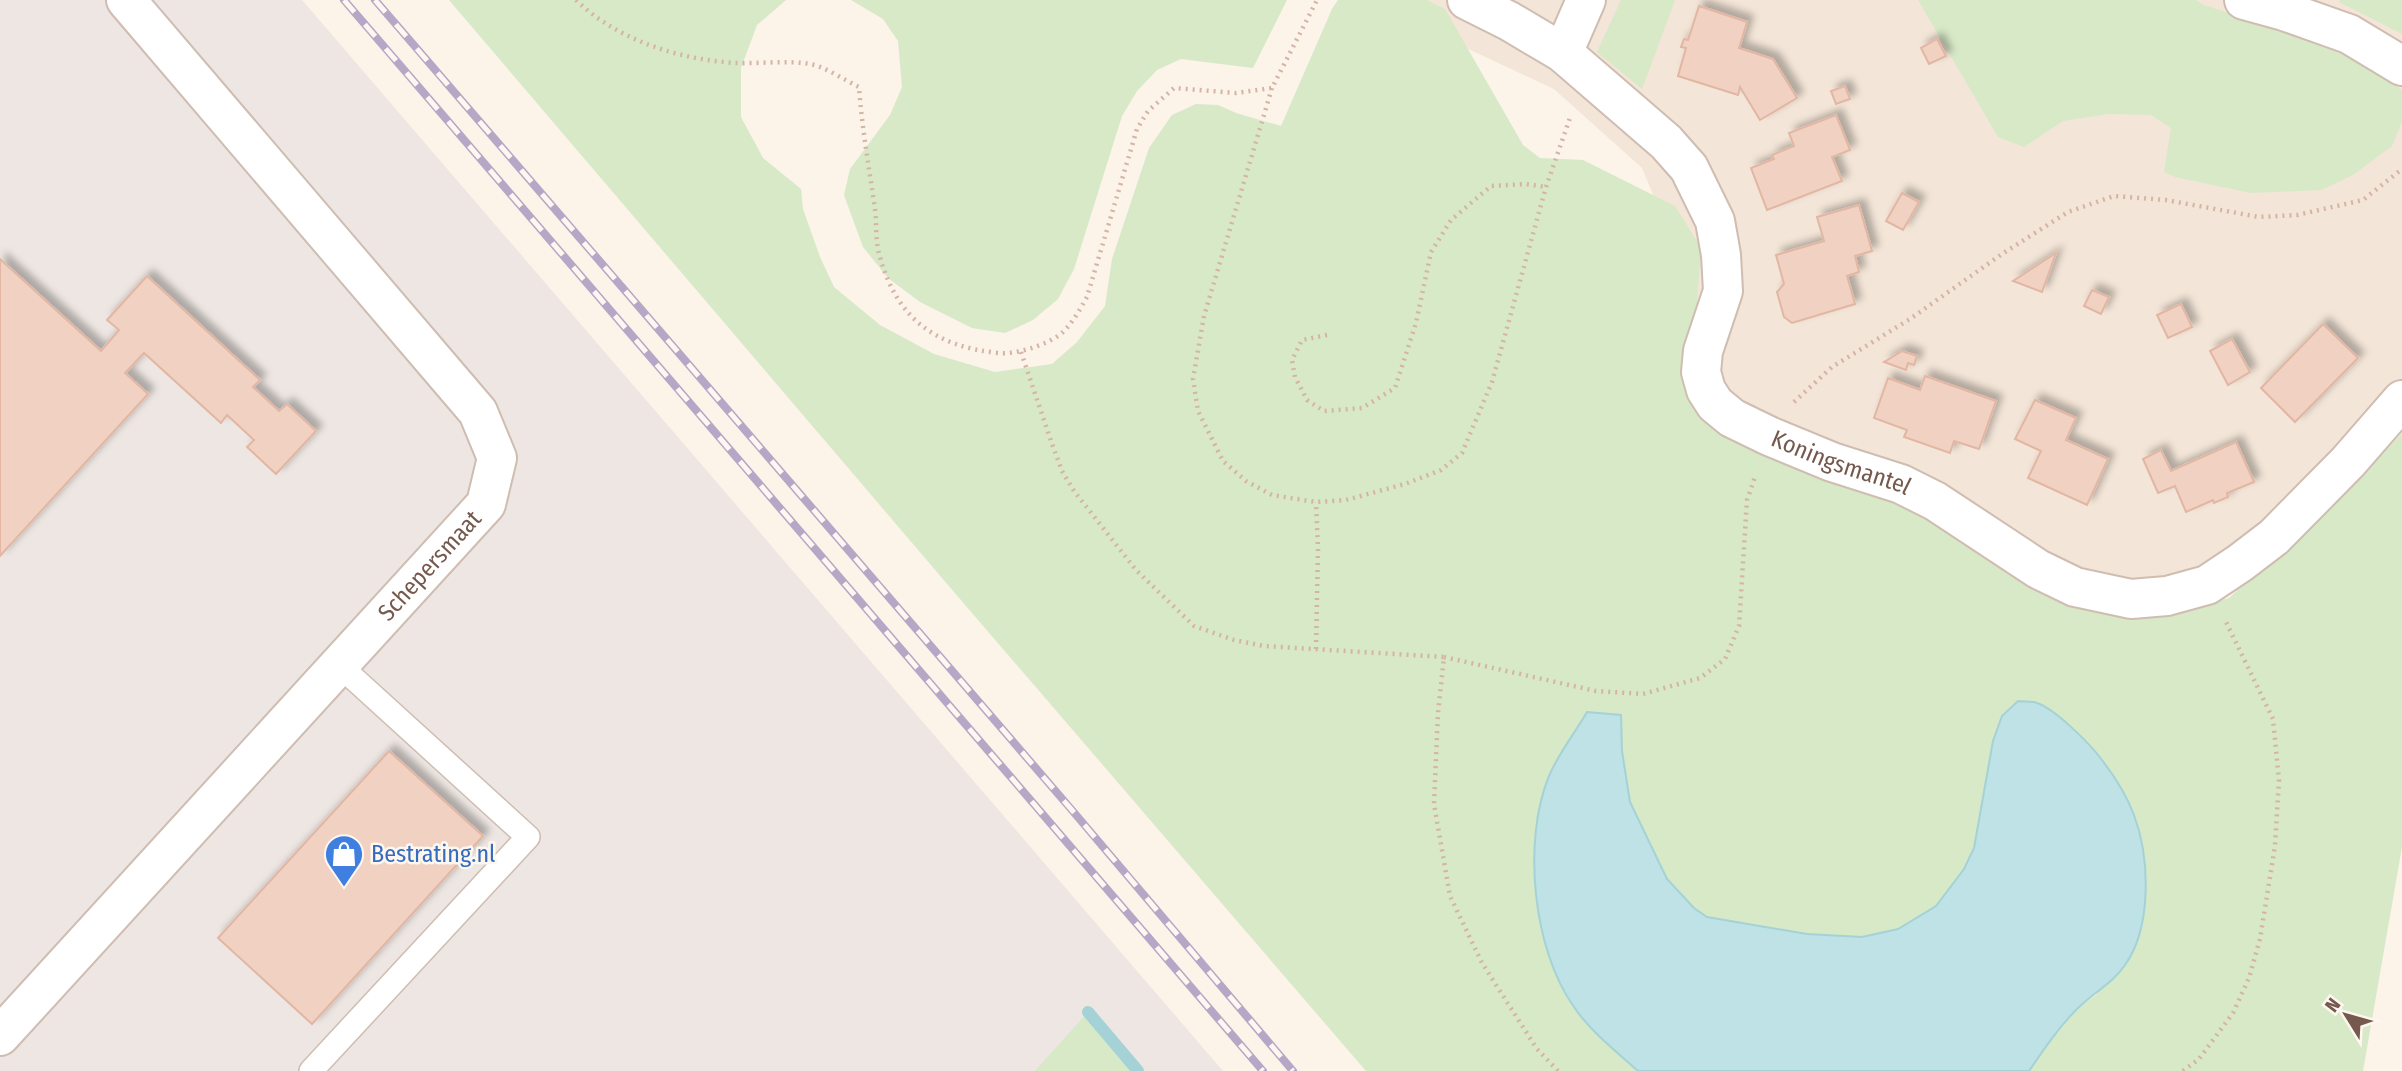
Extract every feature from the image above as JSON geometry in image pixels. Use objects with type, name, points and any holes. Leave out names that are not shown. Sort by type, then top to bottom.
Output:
[{"type":"street","name":"Schepersmaat","points":[[0,1036],[486,504],[497,458],[478,412],[126,0]]},
{"type":"street","name":"Koningsmantel","points":[[1467,0],[1509,21],[1574,63],[1666,142],[1689,168],[1715,221],[1721,255],[1723,291],[1703,351],[1701,372],[1706,390],[1716,404],[1732,418],[1769,436],[1901,484],[1935,501],[2038,569],[2075,587],[2131,599],[2167,596],[2207,585],[2274,537],[2348,462],[2402,400]]},
{"type":"street","points":[[1574,63],[1586,0]]},
{"type":"street","points":[[2244,0],[2349,34],[2402,66]]},
{"type":"lane","points":[[311,1071],[528,837],[339,665]]},
{"type":"path","points":[[576,0],[585,9],[629,36],[675,55],[733,63],[811,64],[859,88],[879,255],[895,297],[916,321],[935,336],[965,348],[1002,353],[1021,352],[1061,334],[1076,318],[1087,297],[1129,152],[1137,129],[1148,111],[1174,88],[1236,93],[1272,88]]},
{"type":"path","points":[[1317,0],[1272,88],[1204,316],[1193,379],[1198,411],[1223,461],[1247,481],[1272,495],[1316,502],[1346,500],[1405,484],[1441,470],[1462,453],[1492,382],[1546,187],[1574,63]]},
{"type":"path","points":[[1021,352],[1062,471],[1093,517],[1136,570],[1195,626],[1234,640],[1264,646],[1444,657],[1596,691],[1643,694],[1669,689],[1700,678],[1725,659],[1739,626],[1747,500],[1769,436],[1791,405],[1832,366],[1910,319],[2002,254],[2068,212],[2114,196],[2166,200],[2259,218],[2297,215],[2363,200],[2402,169]]},
{"type":"path","points":[[1327,335],[1302,340],[1292,360],[1295,377],[1307,400],[1324,411],[1363,408],[1395,388],[1416,323],[1431,252],[1451,220],[1491,186],[1526,184],[1546,187]]},
{"type":"path","points":[[1316,502],[1316,649]]},
{"type":"path","points":[[2183,1071],[2199,1059],[2233,1013],[2249,978],[2260,939],[2275,846],[2279,780],[2273,719],[2207,585]]},
{"type":"path","points":[[1444,657],[1438,713],[1434,804],[1450,896],[1482,963],[1537,1049],[1558,1071]]},
{"type":"shaded area","points":[[0,0],[302,0],[1223,1071],[0,1071]]},
{"type":"shaded area","points":[[1367,0],[2402,0],[2402,423],[2150,613],[1719,446],[1681,261],[1642,168],[1554,89]]},
{"type":"green space","points":[[449,0],[786,0],[757,25],[741,68],[741,117],[763,158],[801,189],[803,209],[834,287],[880,325],[934,354],[995,372],[1052,364],[1077,342],[1105,306],[1112,259],[1149,148],[1172,115],[1196,104],[1218,105],[1281,126],[1338,0],[1427,0],[1445,9],[1523,145],[1540,158],[1583,160],[1675,206],[1701,248],[1690,399],[1892,498],[2108,613],[2148,618],[2229,598],[2341,497],[2402,433],[2402,847],[2363,1071],[2029,1071],[2080,1006],[2096,995],[2143,925],[2145,866],[2134,816],[2060,718],[2035,702],[1964,869],[1936,906],[1898,929],[1862,937],[1807,934],[1707,917],[1694,908],[1667,879],[1630,802],[1622,751],[1621,715],[1587,712],[1618,1053],[1638,1071],[1366,1071]]},
{"type":"green space","points":[[851,0],[1287,0],[1253,68],[1181,59],[1157,70],[1137,91],[1122,116],[1074,269],[1058,299],[1033,320],[1005,333],[972,328],[920,302],[888,278],[863,247],[844,195],[850,169],[890,115],[902,87],[898,41],[883,19]]},
{"type":"green space","points":[[1621,0],[1675,0],[1642,89],[1597,52]]},
{"type":"green space","points":[[1918,0],[2196,0],[2361,60],[2402,90],[2402,121],[2392,146],[2353,175],[2321,190],[2251,193],[2175,177],[2164,172],[2171,128],[2151,115],[2108,114],[2063,121],[2024,147],[1998,137]]},
{"type":"green space","points":[[2402,0],[2402,34],[2339,2]]},
{"type":"green space","points":[[1088,1012],[1138,1071],[1035,1071]]},
{"type":"water","points":[[2018,701],[2042,705],[2061,718],[2102,760],[2134,815],[2143,851],[2146,892],[2140,932],[2125,965],[2071,1015],[2029,1071],[1638,1071],[1580,1016],[1560,983],[1549,956],[1541,926],[1534,863],[1541,802],[1549,776],[1587,712],[1621,715],[1622,751],[1630,802],[1667,879],[1694,908],[1707,917],[1807,934],[1862,937],[1898,929],[1936,906],[1964,869],[1974,848],[1993,741],[2002,716]]},
{"type":"building","points":[[1699,6],[1747,22],[1739,48],[1773,59],[1797,98],[1760,120],[1740,87],[1738,95],[1678,76],[1686,48],[1681,47],[1684,39],[1688,40]]},
{"type":"building","points":[[1937,39],[1946,56],[1929,64],[1921,48]]},
{"type":"building","points":[[1845,86],[1850,99],[1836,104],[1831,91]]},
{"type":"building","points":[[1836,115],[1850,150],[1832,157],[1842,181],[1767,210],[1751,168],[1774,159],[1772,155],[1794,146],[1789,133]]},
{"type":"building","points":[[1902,193],[1919,202],[1903,230],[1886,221]]},
{"type":"building","points":[[1859,205],[1872,251],[1855,256],[1859,272],[1847,276],[1855,304],[1792,323],[1784,317],[1777,292],[1784,284],[1776,255],[1824,241],[1817,217]]},
{"type":"building","points":[[2056,253],[2042,292],[2013,281]]},
{"type":"building","points":[[0,259],[101,351],[119,330],[107,320],[147,276],[260,380],[253,387],[279,411],[287,404],[316,431],[276,474],[247,447],[254,440],[227,415],[221,423],[144,353],[125,373],[148,394],[0,556]]},
{"type":"building","points":[[2092,290],[2109,297],[2101,314],[2084,306]]},
{"type":"building","points":[[2181,304],[2192,327],[2168,338],[2157,315]]},
{"type":"building","points":[[2323,324],[2358,358],[2295,422],[2261,388]]},
{"type":"building","points":[[2232,339],[2250,372],[2228,385],[2210,351]]},
{"type":"building","points":[[1902,351],[1917,356],[1914,365],[1908,363],[1906,370],[1884,362]]},
{"type":"building","points":[[1925,376],[1996,401],[1979,449],[1954,441],[1950,453],[1904,437],[1907,430],[1874,418],[1888,378],[1920,390]]},
{"type":"building","points":[[2035,400],[2076,418],[2066,440],[2108,459],[2087,505],[2028,478],[2041,451],[2015,439]]},
{"type":"building","points":[[2236,442],[2254,482],[2227,493],[2228,497],[2214,503],[2213,500],[2186,512],[2175,486],[2158,493],[2143,459],[2161,450],[2171,471]]},
{"type":"building","points":[[389,751],[483,836],[312,1024],[218,938]]},
{"type":"waterway","points":[[1088,1012],[1138,1071]]},
{"type":"railway","points":[[344,0],[1263,1071]]},
{"type":"railway","points":[[375,0],[1293,1071]]},
{"type":"place","name":"Bestrating.nl","points":[[344,888]]}]
